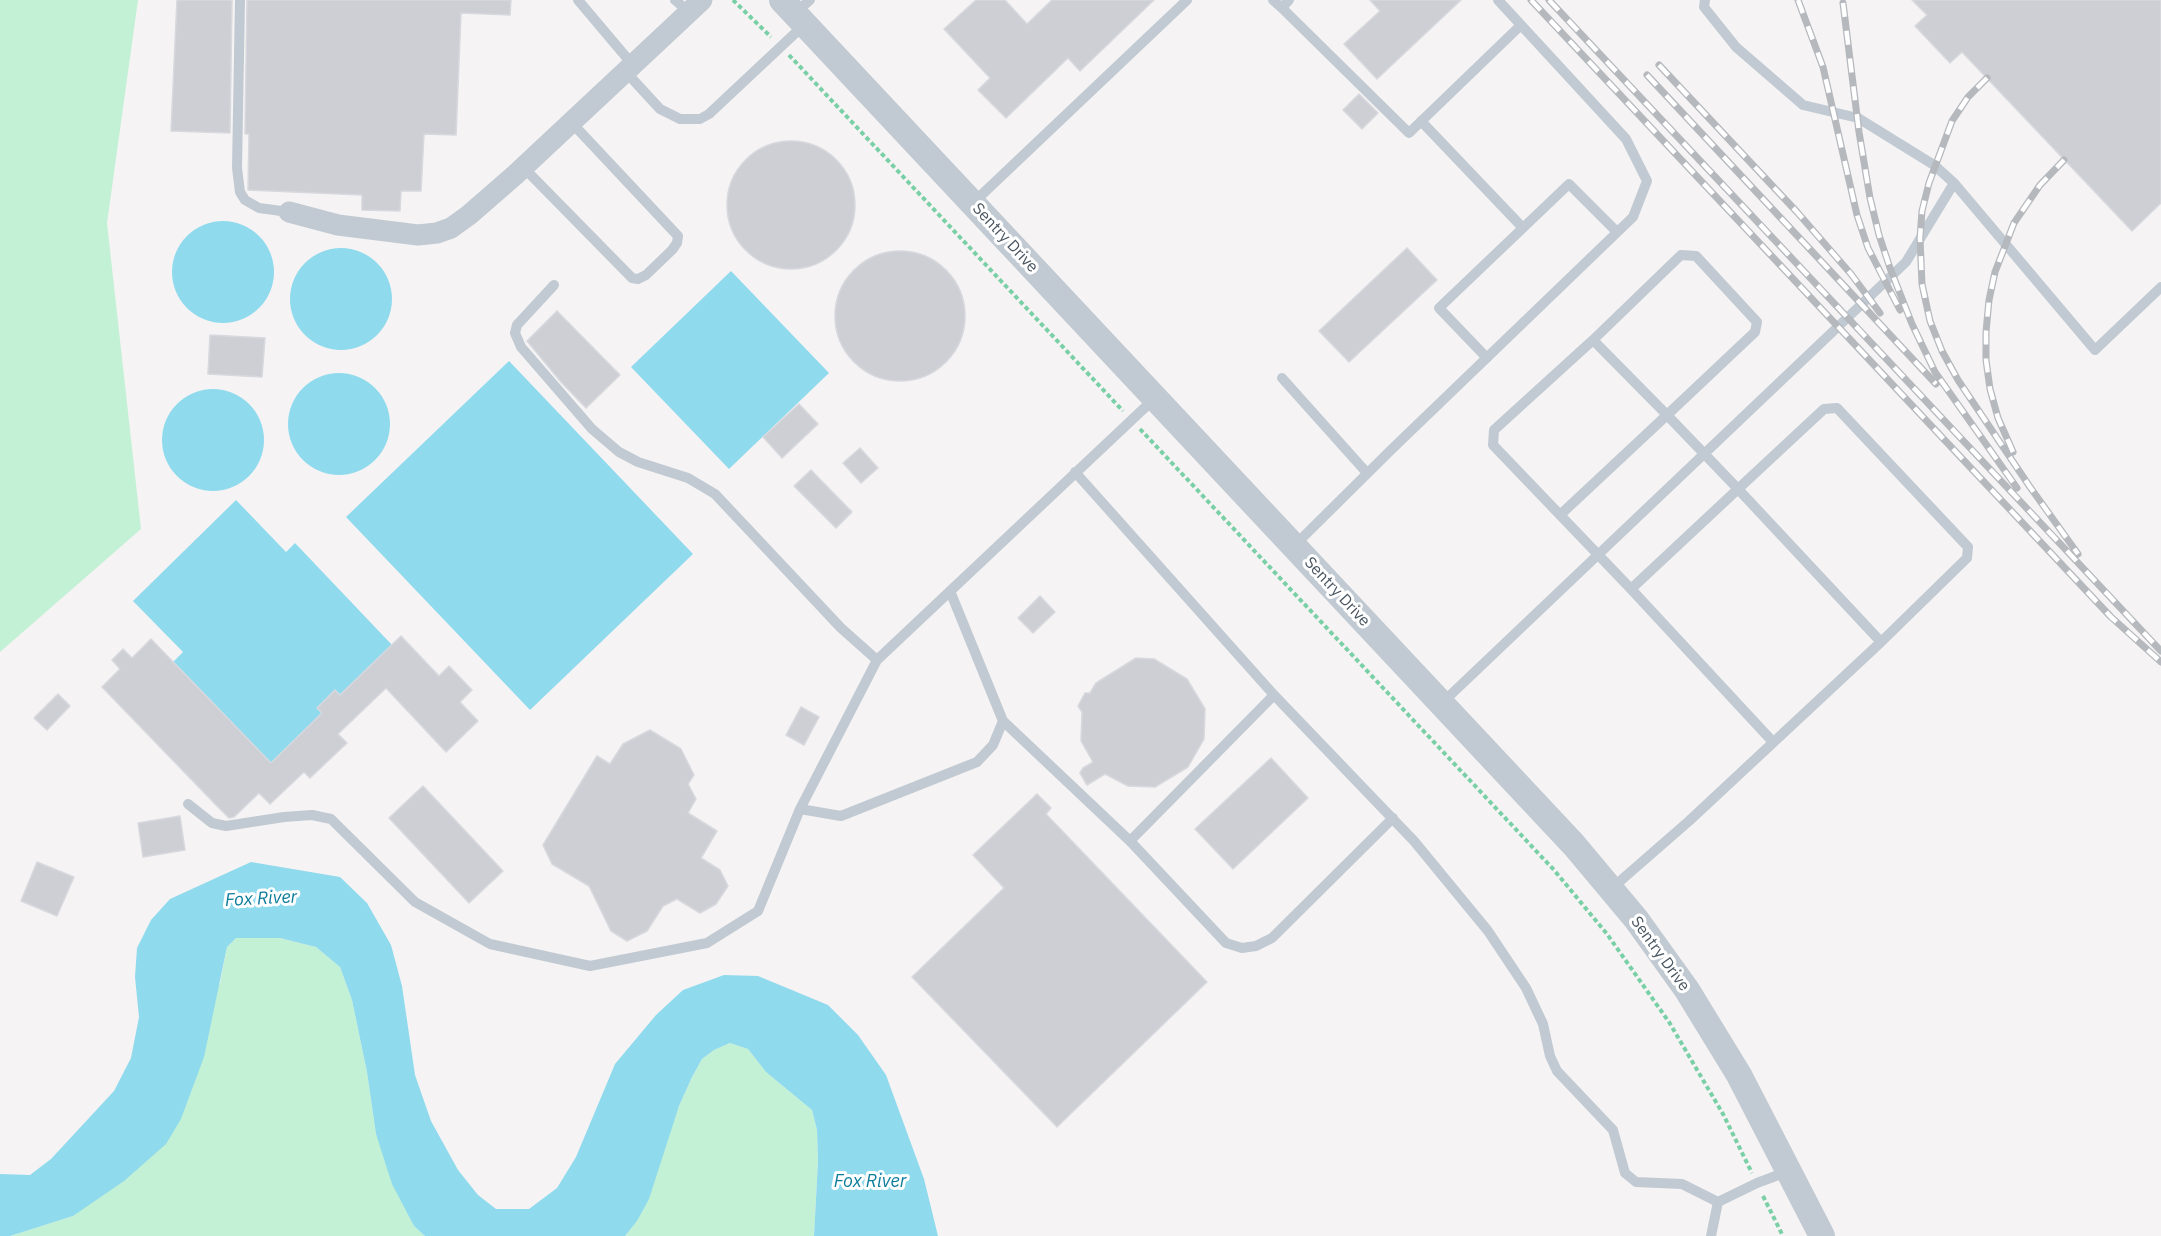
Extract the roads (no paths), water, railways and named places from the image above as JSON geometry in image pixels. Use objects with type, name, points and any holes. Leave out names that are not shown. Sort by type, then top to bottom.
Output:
[{"type":"street","points":[[289,212],[338,225],[418,235],[437,233],[451,228],[523,167],[629,68],[688,4]]},
{"type":"street","name":"Sentry Drive","points":[[798,9],[973,203],[1442,703],[1574,845],[1611,889],[1636,919],[1687,990],[1739,1075],[1822,1236]]},
{"type":"lane","points":[[240,0],[237,168],[240,192],[245,200],[259,208],[289,212]]},
{"type":"lane","points":[[578,0],[660,109],[681,119],[700,119],[709,114],[782,48],[798,9]]},
{"type":"lane","points":[[973,203],[1187,0]]},
{"type":"lane","points":[[1294,546],[1633,217],[1647,181],[1626,139],[1498,0]]},
{"type":"lane","points":[[1705,0],[1704,8],[1736,47],[1803,105],[1858,118],[1934,165],[1954,183],[2095,350],[2161,288]]},
{"type":"lane","points":[[1281,2],[1409,133],[1521,25]]},
{"type":"lane","points":[[1421,121],[1523,228]]},
{"type":"lane","points":[[523,167],[632,278],[638,279],[646,275],[672,250],[677,243],[678,236],[571,122]]},
{"type":"lane","points":[[1442,703],[1906,262],[1954,183]]},
{"type":"lane","points":[[1487,358],[1439,308],[1569,184],[1617,232]]},
{"type":"lane","points":[[1560,516],[1755,332],[1757,322],[1696,256],[1681,255],[1593,340],[1494,430],[1493,445],[1773,742]]},
{"type":"lane","points":[[554,285],[517,325],[515,333],[521,347],[592,429],[619,452],[638,462],[688,478],[716,494],[841,628],[877,660]]},
{"type":"lane","points":[[1593,340],[1738,489],[1881,642]]},
{"type":"lane","points":[[1282,378],[1367,473]]},
{"type":"lane","points":[[188,804],[212,824],[226,826],[312,815],[331,819],[415,902],[490,944],[590,966],[707,943],[758,911],[800,809],[877,660],[1155,398]]},
{"type":"lane","points":[[1611,889],[1689,821],[1881,642],[1967,558],[1968,547],[1837,408],[1824,409],[1630,589]]},
{"type":"lane","points":[[1075,472],[1274,695],[1414,841],[1488,932],[1526,988],[1543,1024],[1550,1056],[1557,1071],[1613,1130],[1625,1173],[1636,1182],[1682,1184],[1718,1202]]},
{"type":"lane","points":[[951,591],[1003,721],[1130,841],[1226,943],[1242,948],[1256,946],[1272,938],[1392,818]]},
{"type":"lane","points":[[1130,841],[1274,695]]},
{"type":"lane","points":[[800,809],[841,816],[977,762],[993,745],[1003,721]]},
{"type":"lane","points":[[1718,1202],[1788,1171]]},
{"type":"lane","points":[[1711,1236],[1718,1202]]},
{"type":"water","points":[[223,221],[242,225],[259,236],[270,253],[274,272],[270,291],[259,308],[242,319],[223,323],[204,319],[187,308],[176,291],[172,272],[176,253],[187,236],[204,225]]},
{"type":"water","points":[[341,248],[360,252],[377,263],[388,280],[392,299],[388,318],[377,335],[360,346],[341,350],[322,346],[305,335],[294,318],[290,299],[294,280],[305,263],[322,252]]},
{"type":"water","points":[[731,271],[829,373],[729,469],[631,367]]},
{"type":"water","points":[[509,361],[693,554],[530,710],[346,517]]},
{"type":"water","points":[[339,373],[358,377],[375,388],[386,405],[390,424],[386,443],[375,460],[358,471],[339,475],[320,471],[303,460],[292,443],[288,424],[292,405],[303,388],[320,377]]},
{"type":"water","points":[[213,389],[232,393],[249,404],[260,421],[264,440],[260,459],[249,476],[232,487],[213,491],[194,487],[177,476],[166,459],[162,440],[166,421],[177,404],[194,393]]},
{"type":"water","points":[[236,500],[286,552],[295,543],[392,645],[340,695],[335,691],[317,708],[322,713],[271,763],[173,662],[183,652],[133,601]]},
{"type":"water","name":"Fox River","points":[[251,862],[340,877],[367,903],[391,945],[402,986],[415,1075],[431,1121],[458,1170],[478,1195],[496,1209],[529,1209],[557,1188],[576,1157],[615,1064],[656,1015],[683,990],[724,975],[758,976],[828,1005],[858,1035],[886,1075],[924,1179],[938,1236],[814,1236],[818,1161],[817,1130],[812,1110],[766,1072],[748,1049],[730,1043],[714,1050],[702,1059],[692,1077],[679,1106],[649,1199],[637,1221],[625,1236],[425,1236],[414,1226],[392,1184],[376,1134],[367,1072],[352,1000],[340,967],[316,947],[280,938],[236,938],[227,947],[204,1057],[181,1119],[166,1144],[124,1181],[73,1216],[10,1236],[0,1236],[0,1174],[30,1175],[51,1159],[114,1091],[131,1058],[139,1017],[135,977],[137,948],[151,920],[170,899]]},
{"type":"railway","points":[[1531,0],[2111,617],[2161,662]]},
{"type":"railway","points":[[1549,0],[2161,651]]},
{"type":"railway","points":[[1798,0],[1823,67],[1857,215],[1868,248],[1900,310]]},
{"type":"railway","points":[[1843,3],[1859,132],[1870,198],[1890,268],[1912,324],[1935,372],[2017,488]]},
{"type":"railway","points":[[1659,65],[1797,212],[1851,274],[1880,313]]},
{"type":"railway","points":[[1647,75],[1936,384]]},
{"type":"railway","points":[[1987,78],[1968,97],[1952,121],[1929,183],[1922,211],[1920,238],[1922,284],[1930,321],[1942,351],[1958,380],[2078,554]]},
{"type":"railway","points":[[2013,452],[1998,418],[1990,389],[1986,360],[1989,300],[1995,272],[2014,223],[2040,185],[2064,160]]}]
